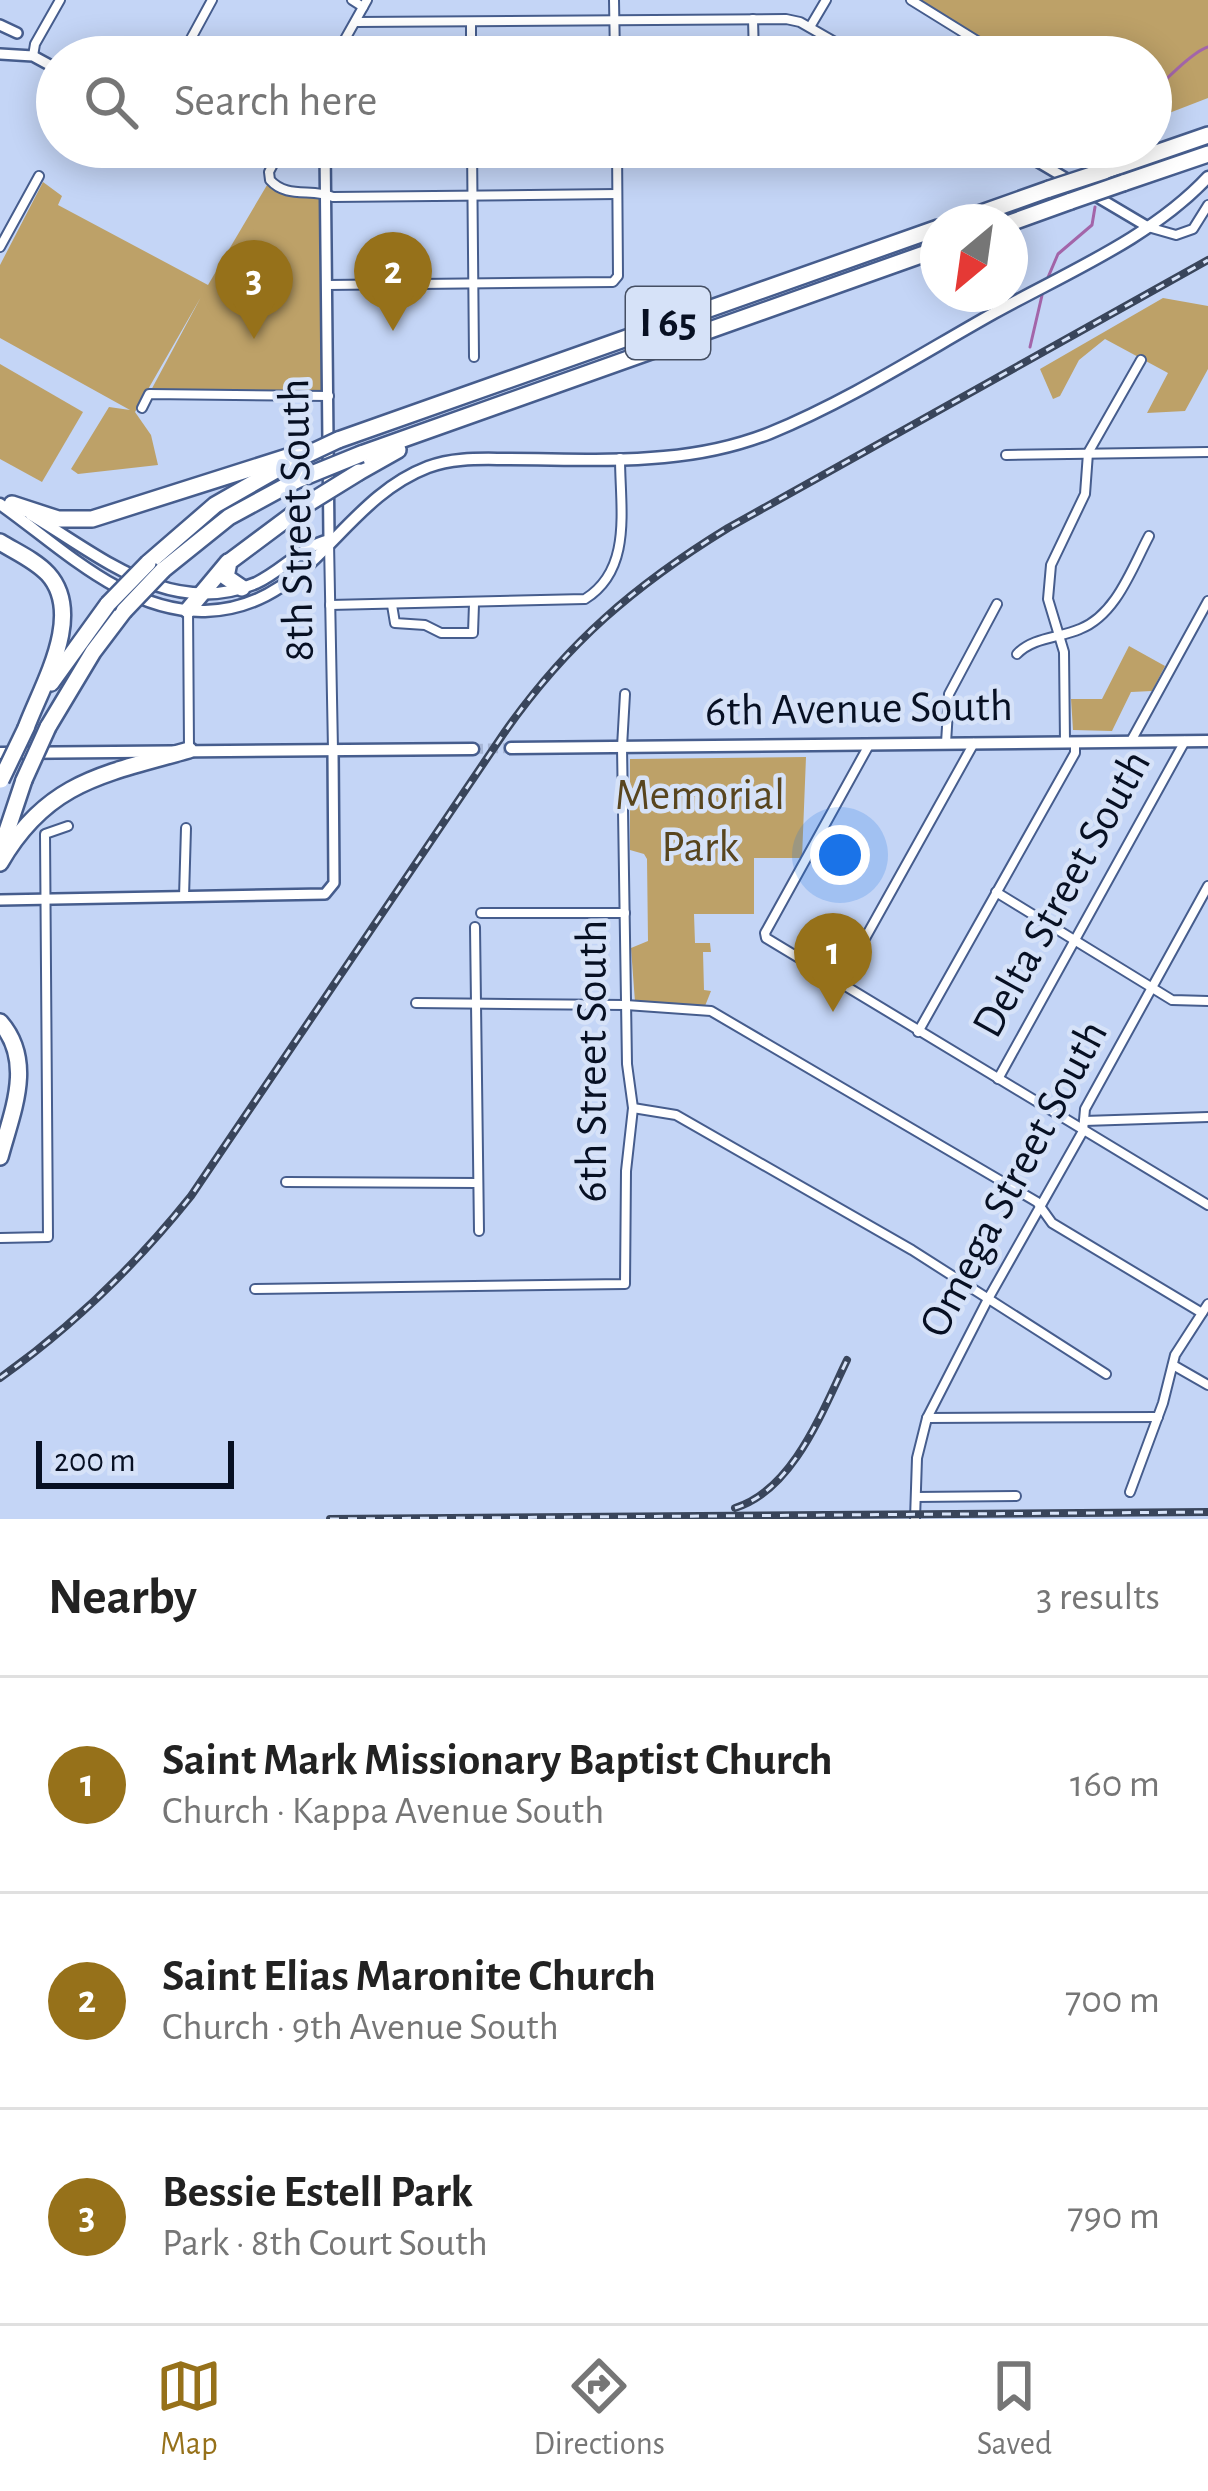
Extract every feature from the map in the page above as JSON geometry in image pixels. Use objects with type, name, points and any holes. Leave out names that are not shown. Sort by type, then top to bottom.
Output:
[{"type":"highway","points":[[1172,147],[1208,135]]},
{"type":"highway","points":[[1172,166],[1203,155]]},
{"type":"highway","points":[[1007,204],[1113,168]]},
{"type":"highway","points":[[1028,217],[1166,168]]},
{"type":"highway","name":"I 65","points":[[303,454],[920,234]]},
{"type":"highway","name":"I 65","points":[[360,463],[470,416],[920,255]]},
{"type":"highway","points":[[4,502],[58,519],[92,519],[303,454]]},
{"type":"highway","points":[[26,728],[78,641],[215,505],[303,454]]},
{"type":"highway","points":[[155,566],[297,480],[360,463]]},
{"type":"highway","points":[[193,599],[229,562],[360,463]]},
{"type":"highway","points":[[0,542],[49,575],[63,607],[58,642],[1,782]]},
{"type":"highway","points":[[229,562],[226,577],[242,588]]},
{"type":"highway","points":[[0,859],[24,780],[48,727],[116,607]]},
{"type":"highway","points":[[0,859],[50,801],[82,783],[189,750]]},
{"type":"highway","points":[[0,1022],[18,1051],[20,1070],[0,1157]]},
{"type":"main road","points":[[193,599],[231,608],[275,592],[313,565],[329,540],[395,485],[439,464],[693,453],[768,434],[846,396],[1148,227],[1208,177]]},
{"type":"main road","points":[[4,502],[124,590],[156,604],[242,588],[274,573],[314,544],[329,540]]},
{"type":"main road","name":"6th Avenue South","points":[[511,748],[1208,740]]},
{"type":"main road","points":[[0,753],[473,749]]},
{"type":"street","points":[[40,36],[60,0]]},
{"type":"street","points":[[192,36],[212,0]]},
{"type":"street","points":[[348,36],[365,3],[352,0]]},
{"type":"street","points":[[614,0],[615,36]]},
{"type":"street","points":[[810,27],[826,0]]},
{"type":"street","points":[[911,0],[963,36]]},
{"type":"street","points":[[753,19],[753,36]]},
{"type":"street","points":[[356,22],[786,19],[825,36]]},
{"type":"street","points":[[471,22],[471,36]]},
{"type":"street","points":[[0,25],[17,33]]},
{"type":"street","points":[[33,56],[36,42]]},
{"type":"street","points":[[0,53],[36,58]]},
{"type":"street","points":[[271,168],[270,180],[287,192],[332,197],[617,194]]},
{"type":"street","name":"8th Street South","points":[[184,897],[316,896],[334,883],[325,168]]},
{"type":"street","points":[[472,168],[474,357]]},
{"type":"street","points":[[327,285],[616,280],[617,168]]},
{"type":"street","points":[[1048,168],[1148,227],[1176,235],[1193,230],[1208,205]]},
{"type":"street","points":[[0,247],[39,176]]},
{"type":"street","points":[[918,1032],[1075,753],[1048,577],[1085,494],[1088,453],[1141,360]]},
{"type":"street","points":[[142,408],[149,394],[329,396]]},
{"type":"street","points":[[1006,455],[1206,449]]},
{"type":"street","points":[[330,605],[566,603],[595,593],[611,577],[620,556],[620,458]]},
{"type":"street","points":[[1017,654],[1026,645],[1060,636],[1102,616],[1149,536]]},
{"type":"street","points":[[189,750],[193,599]]},
{"type":"street","name":"Delta Street South","points":[[1131,741],[1208,601]]},
{"type":"street","points":[[392,605],[398,625],[425,625],[454,634],[473,633],[474,604]]},
{"type":"street","points":[[946,743],[949,694],[998,604]]},
{"type":"street","name":"6th Street South","points":[[255,1289],[625,1284],[626,1171],[633,1108],[627,1064],[625,694]]},
{"type":"street","name":"Delta Street South","points":[[998,1079],[1185,741]]},
{"type":"street","points":[[839,985],[974,743]]},
{"type":"street","points":[[868,745],[764,933],[766,938],[1207,1204]]},
{"type":"street","points":[[0,1238],[48,1237],[45,834],[68,826]]},
{"type":"street","points":[[0,900],[184,897],[186,828]]},
{"type":"street","name":"Omega Street South","points":[[915,1516],[917,1458],[927,1418],[1084,1126],[1085,1109],[1208,886]]},
{"type":"street","points":[[996,892],[1175,1001],[1208,1001]]},
{"type":"street","points":[[481,913],[625,913]]},
{"type":"street","points":[[475,927],[479,1231]]},
{"type":"street","points":[[416,1003],[626,1005],[711,1011],[1041,1208],[1052,1223],[1205,1308],[1172,1364],[1130,1492]]},
{"type":"street","points":[[633,1108],[676,1115],[912,1250],[1106,1374]]},
{"type":"street","points":[[1084,1126],[1208,1117]]},
{"type":"street","points":[[286,1182],[478,1183]]},
{"type":"street","points":[[1172,1364],[1208,1385]]},
{"type":"street","points":[[927,1418],[1158,1417]]},
{"type":"street","points":[[916,1497],[1016,1496]]},
{"type":"green space","points":[[920,0],[1208,0],[1208,98],[1172,112],[1172,36],[977,36]]},
{"type":"green space","points":[[270,180],[277,188],[326,194],[329,396],[149,394],[201,297],[135,412],[151,435],[158,465],[78,474],[71,469],[109,407],[130,410],[0,338],[0,265],[43,182],[62,196],[58,205],[208,285]]},
{"type":"green space","points":[[1163,298],[1208,306],[1208,369],[1185,411],[1147,413],[1168,373],[1105,339],[1079,360],[1060,396],[1053,399],[1040,369]]},
{"type":"green space","points":[[0,364],[83,412],[42,482],[0,459]]},
{"type":"green space","points":[[1129,646],[1165,666],[1152,691],[1131,692],[1112,731],[1073,730],[1071,699],[1102,699]]},
{"type":"green space","name":"Memorial Park","points":[[806,757],[802,858],[754,858],[754,914],[694,914],[695,943],[710,943],[711,952],[703,952],[704,990],[711,991],[705,1006],[635,1002],[631,948],[648,941],[647,859],[630,850],[630,759]]},
{"type":"waterway","points":[[1172,74],[1208,47]]},
{"type":"waterway","points":[[1046,282],[1058,254],[1092,225],[1095,207]]},
{"type":"waterway","points":[[1030,347],[1043,291]]},
{"type":"tunnel","points":[[473,749],[511,748]]},
{"type":"railway","points":[[0,1378],[102,1294],[191,1196],[504,733],[552,671],[605,618],[663,571],[728,528],[1208,260]]},
{"type":"railway","points":[[735,1508],[755,1499],[789,1467],[816,1425],[847,1360]]},
{"type":"railway","points":[[330,1519],[1208,1512]]},
{"type":"place","name":"Saint Elias Maronite Church","points":[[393,331]]},
{"type":"place","name":"Bessie Estell Park","points":[[254,339]]},
{"type":"place","name":"Saint Mark Missionary Baptist Church","points":[[833,1012]]}]
